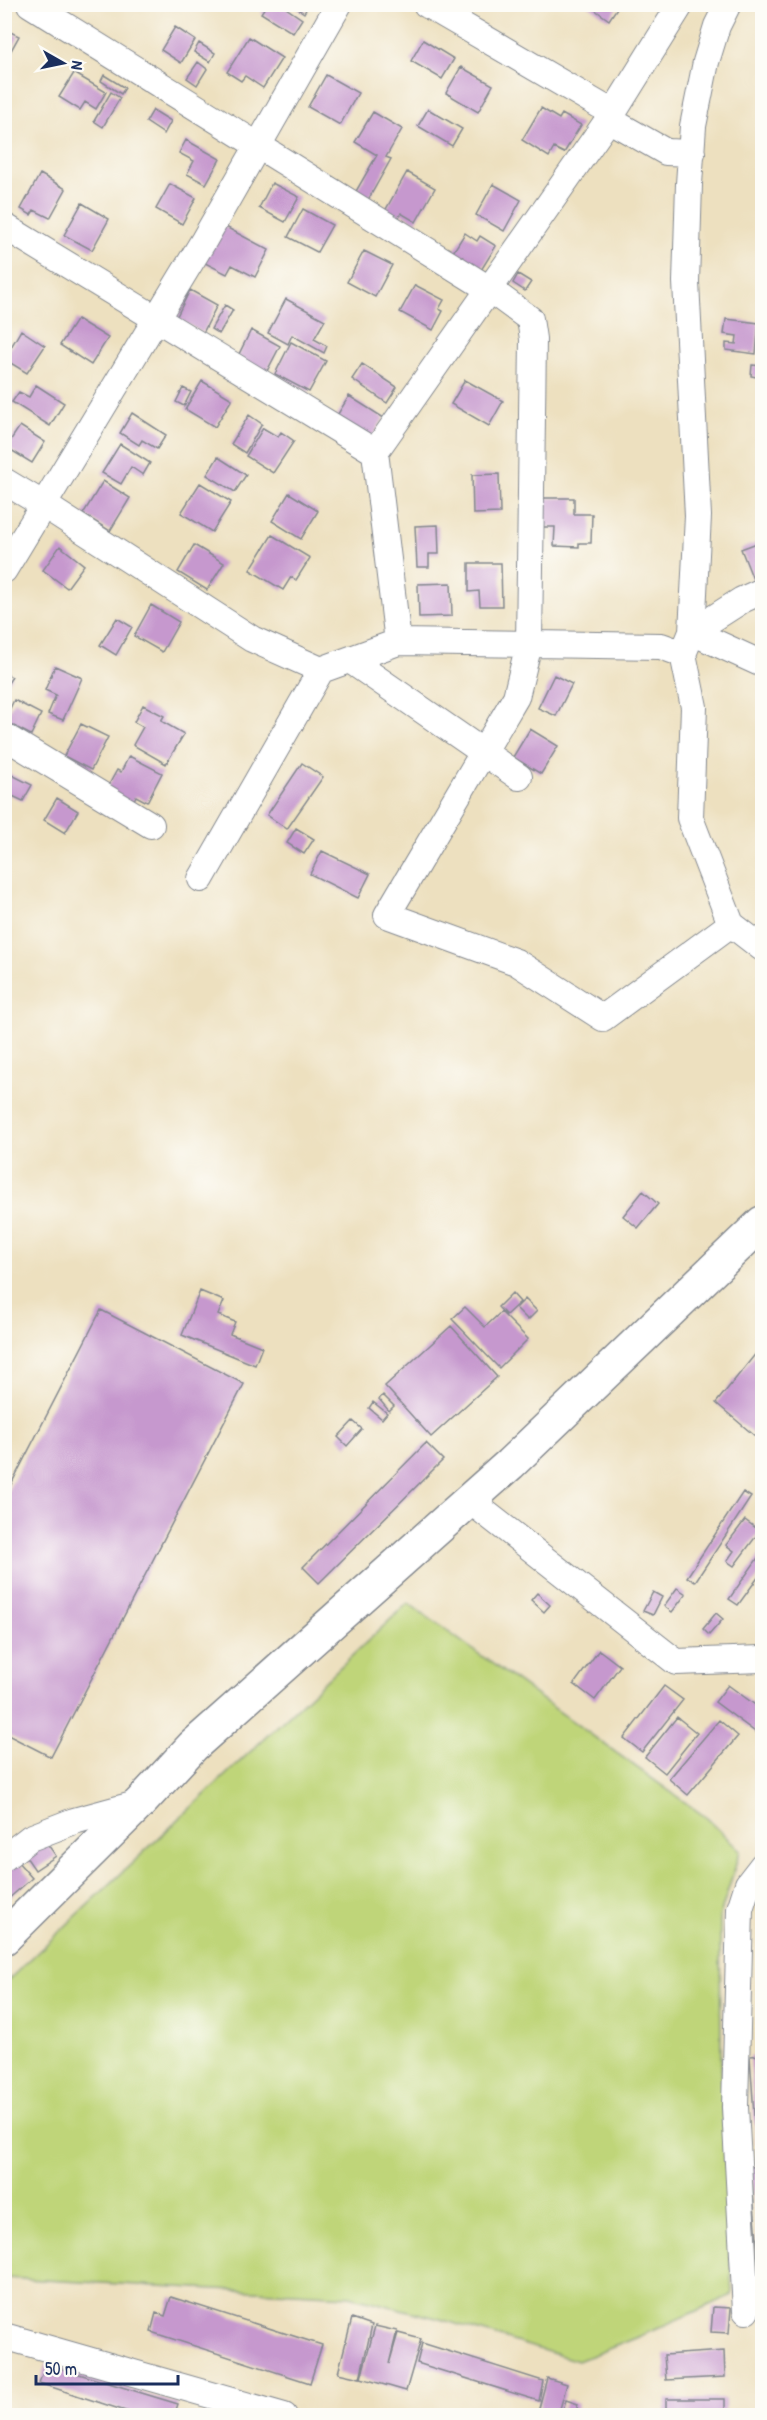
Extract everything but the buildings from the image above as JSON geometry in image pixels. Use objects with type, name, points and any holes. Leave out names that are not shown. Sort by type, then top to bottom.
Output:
[{"type":"main road","points":[[4,1938],[140,1803],[193,1746],[510,1464],[762,1223]]},
{"type":"street","points":[[30,4],[489,289],[530,319],[534,339],[529,644],[516,697],[387,915],[516,962],[603,1018],[731,924]]},
{"type":"street","points":[[4,570],[156,319],[339,4]]},
{"type":"street","points":[[426,4],[666,152],[692,153]]},
{"type":"street","points":[[398,642],[375,452],[611,116],[681,4]]},
{"type":"street","points":[[728,4],[717,26],[706,62],[693,126],[686,282],[698,516],[687,643],[694,707],[690,818],[731,924],[762,948]]},
{"type":"street","points":[[4,226],[375,452]]},
{"type":"street","points":[[4,482],[44,505],[252,639],[321,670]]},
{"type":"street","points":[[687,643],[742,600],[762,591]]},
{"type":"street","points":[[201,879],[321,670],[398,642],[661,646],[687,643],[762,664]]},
{"type":"street","points":[[350,660],[519,777]]},
{"type":"street","points":[[4,736],[151,825]]},
{"type":"street","points":[[469,1500],[676,1662],[762,1659]]},
{"type":"street","points":[[4,1857],[30,1838],[74,1821],[140,1803]]},
{"type":"street","points":[[746,2311],[735,2107],[740,1909],[748,1884],[762,1866]]},
{"type":"street","points":[[4,2336],[284,2415]]},
{"type":"green space","points":[[408,1603],[707,1818],[740,1851],[720,1916],[721,2062],[732,2295],[578,2361],[440,2319],[350,2296],[5,2278],[5,1983]]}]
